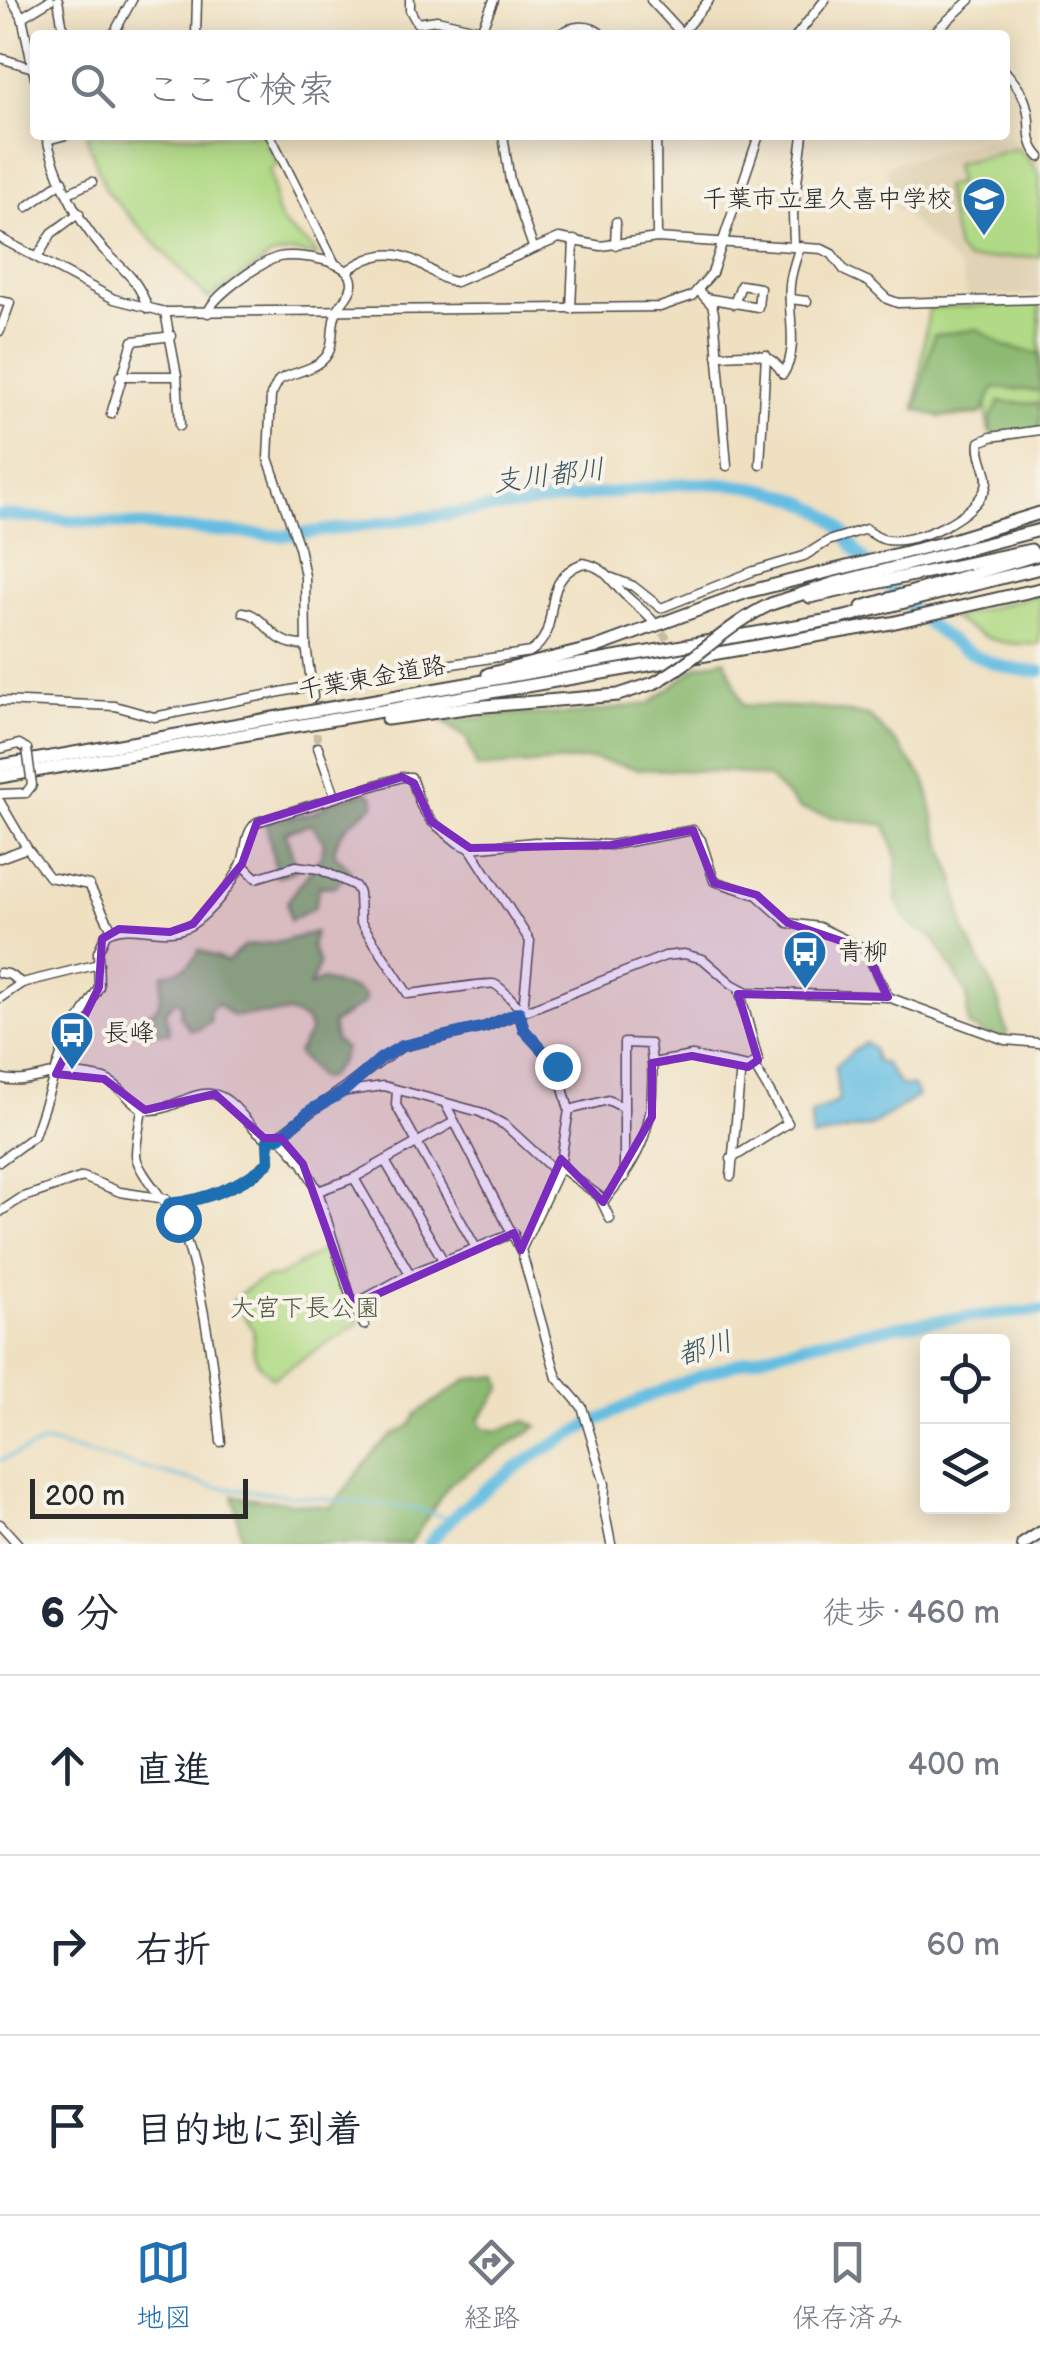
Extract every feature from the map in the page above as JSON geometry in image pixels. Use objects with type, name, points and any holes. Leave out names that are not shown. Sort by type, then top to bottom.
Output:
[{"type":"highway","points":[[433,690],[594,648],[747,592],[908,552],[1040,513]]},
{"type":"highway","points":[[264,732],[310,731],[473,707],[618,695],[675,671],[732,624],[771,604],[835,583],[1040,530]]},
{"type":"highway","points":[[771,604],[1040,551]]},
{"type":"highway","points":[[877,607],[1040,551]]},
{"type":"highway","points":[[877,607],[940,596],[1040,568]]},
{"type":"highway","points":[[0,777],[891,623],[1040,589]]},
{"type":"highway","name":"千葉東金道路","points":[[0,766],[751,634],[769,626],[877,607]]},
{"type":"highway","points":[[1024,1544],[1040,1532]]},
{"type":"street","points":[[12,0],[22,16],[30,54]]},
{"type":"street","points":[[22,16],[54,0],[63,30]]},
{"type":"street","points":[[116,30],[132,0]]},
{"type":"street","points":[[196,30],[197,0]]},
{"type":"street","points":[[410,0],[417,23],[438,20],[473,30]]},
{"type":"street","points":[[481,30],[494,0]]},
{"type":"street","points":[[651,0],[678,30]]},
{"type":"street","points":[[686,30],[708,0]]},
{"type":"street","points":[[801,30],[825,0]]},
{"type":"street","points":[[937,30],[970,0]]},
{"type":"street","points":[[568,30],[584,26],[597,30]]},
{"type":"street","points":[[942,26],[946,30]]},
{"type":"street","points":[[0,58],[30,71]]},
{"type":"street","points":[[1010,77],[1028,107],[1031,146],[1040,156]]},
{"type":"street","points":[[48,140],[79,214],[103,249],[134,279],[148,310]]},
{"type":"street","points":[[273,140],[335,264]]},
{"type":"street","points":[[505,140],[510,181],[533,247]]},
{"type":"street","points":[[656,140],[657,238]]},
{"type":"street","points":[[0,238],[114,299],[165,312],[660,307],[682,301],[712,273],[757,140]]},
{"type":"street","points":[[716,355],[766,356],[776,362],[783,374],[789,365],[790,299],[797,245],[793,214],[802,140]]},
{"type":"street","points":[[27,206],[63,181]]},
{"type":"street","points":[[68,193],[92,182]]},
{"type":"street","points":[[38,256],[52,233],[79,214]]},
{"type":"street","points":[[615,245],[614,223],[627,217]]},
{"type":"street","points":[[348,270],[372,256],[388,254],[418,262],[442,279],[456,282],[559,238],[601,246],[657,238],[828,250],[845,270],[898,303],[1040,298]]},
{"type":"street","points":[[570,308],[574,240]]},
{"type":"street","points":[[208,313],[217,298],[272,260],[297,256],[348,270]]},
{"type":"street","points":[[313,697],[306,645],[306,576],[268,458],[270,395],[279,380],[323,360],[329,352],[337,311],[352,285],[348,270]]},
{"type":"street","points":[[698,290],[714,313],[727,466]]},
{"type":"street","points":[[706,298],[734,304]]},
{"type":"street","points":[[790,299],[807,301]]},
{"type":"street","points":[[0,301],[10,303],[0,331]]},
{"type":"street","points":[[165,312],[172,336],[180,426]]},
{"type":"street","points":[[112,414],[133,341],[172,336]]},
{"type":"street","points":[[760,465],[766,356]]},
{"type":"street","points":[[120,376],[177,376]]},
{"type":"street","points":[[612,578],[633,586],[661,608],[866,530],[879,538],[894,540],[936,530],[974,505],[987,484],[980,442],[1040,430]]},
{"type":"street","points":[[0,700],[115,706],[154,717],[311,686],[534,651],[551,622],[554,592],[567,571],[583,563],[601,568],[652,620]]},
{"type":"street","points":[[243,612],[253,614],[284,642],[306,645]]},
{"type":"street","points":[[0,749],[19,744],[26,749],[32,784],[26,793],[0,798],[27,848],[50,877],[89,886],[112,930]]},
{"type":"street","points":[[318,747],[335,796]]},
{"type":"street","points":[[112,930],[180,930],[203,916],[242,864],[246,839],[258,822],[335,796],[411,778],[431,821],[458,844],[470,848],[536,842],[610,845],[694,830],[714,881],[757,895],[788,923],[820,927],[865,949],[888,998]]},
{"type":"street","points":[[0,858],[27,848]]},
{"type":"street","points":[[470,848],[530,940],[530,973],[521,1012],[524,1030],[557,1066],[568,1110],[558,1169],[521,1250]]},
{"type":"street","points":[[242,864],[256,878],[296,866],[320,868],[354,886],[359,893],[360,921],[408,994],[491,983],[498,985],[521,1012]]},
{"type":"street","points":[[0,1162],[34,1136],[70,1034],[100,987],[99,946],[112,930]]},
{"type":"street","points":[[268,1140],[280,1137],[311,1110],[343,1092],[380,1059],[402,1046],[485,1027],[675,954],[702,959],[739,988],[764,994],[888,998],[1005,1040],[1040,1044]]},
{"type":"street","points":[[0,998],[22,983],[99,964]]},
{"type":"street","points":[[0,973],[22,983]]},
{"type":"street","points":[[652,1062],[692,1056],[741,1066],[758,1060],[739,988]]},
{"type":"street","points":[[603,1202],[624,1178],[652,1117],[650,1044],[624,1043],[624,1178]]},
{"type":"street","points":[[731,1159],[788,1123],[752,1064]]},
{"type":"street","points":[[731,1176],[741,1066]]},
{"type":"street","points":[[0,1078],[17,1082],[56,1074],[104,1078],[121,1087],[142,1109],[157,1110],[212,1094],[226,1101],[268,1140],[269,1162],[254,1174],[205,1198],[167,1202],[120,1192],[83,1177],[22,1198],[0,1212]]},
{"type":"street","points":[[343,1092],[376,1085],[480,1112],[500,1121],[558,1169],[579,1178],[603,1202],[610,1219]]},
{"type":"street","points":[[398,1090],[396,1105],[476,1248]]},
{"type":"street","points":[[568,1110],[608,1100],[624,1108]]},
{"type":"street","points":[[444,1104],[514,1234],[558,1378],[582,1407],[604,1484],[611,1544]]},
{"type":"street","points":[[142,1109],[136,1158],[184,1233],[215,1385],[221,1442]]},
{"type":"street","points":[[318,1191],[354,1178],[454,1122]]},
{"type":"street","points":[[280,1137],[303,1164],[318,1191],[353,1305],[364,1325]]},
{"type":"street","points":[[385,1161],[443,1260]]},
{"type":"street","points":[[354,1178],[410,1274]]},
{"type":"street","points":[[353,1305],[410,1274],[514,1234]]},
{"type":"street","points":[[0,1524],[18,1544]]},
{"type":"highlighted area","points":[[402,777],[414,783],[431,821],[470,848],[611,845],[693,830],[714,883],[757,895],[788,923],[865,949],[888,997],[738,994],[758,1060],[748,1067],[692,1056],[652,1063],[652,1117],[603,1202],[561,1159],[521,1250],[514,1233],[353,1305],[303,1164],[281,1138],[264,1138],[215,1094],[145,1110],[104,1079],[56,1074],[99,987],[102,939],[119,929],[170,932],[193,924],[242,864],[257,822]]},
{"type":"shaded area","name":"千葉市立星久喜中学校","points":[[1010,136],[1040,161],[1040,295],[967,296],[961,270],[894,204],[886,165],[988,140],[1010,140]]},
{"type":"green space","points":[[88,140],[266,140],[278,165],[269,170],[279,217],[318,256],[293,252],[272,256],[208,299],[106,191]]},
{"type":"green space","points":[[1018,148],[1040,175],[1040,256],[967,260],[957,250],[944,187],[958,183],[954,164]]},
{"type":"green space","points":[[1040,303],[1040,426],[989,432],[986,405],[979,415],[954,417],[915,409],[929,308]]},
{"type":"green space","points":[[978,329],[1004,346],[1040,354],[1040,391],[994,388],[982,413],[939,417],[916,409],[934,335]]},
{"type":"green space","points":[[999,402],[1040,404],[1040,430],[991,435],[991,419]]},
{"type":"green space","points":[[1040,594],[1040,644],[993,640],[952,618]]},
{"type":"green space","points":[[725,659],[743,705],[823,708],[869,716],[926,782],[965,932],[996,993],[1007,1033],[1005,1044],[968,1025],[967,994],[934,938],[911,926],[896,900],[897,858],[886,825],[800,809],[769,778],[734,772],[637,769],[594,759],[477,768],[467,739],[444,722],[506,714],[572,714],[649,704],[698,666]]},
{"type":"green space","points":[[368,792],[374,805],[343,831],[336,844],[334,853],[350,870],[336,886],[319,887],[315,907],[290,921],[287,902],[322,855],[324,842],[312,824],[285,832],[297,870],[277,877],[266,822],[315,812],[335,800]]},
{"type":"green space","points":[[315,932],[311,946],[319,964],[310,986],[322,980],[357,990],[365,997],[364,1003],[332,1024],[335,1040],[345,1049],[327,1078],[320,1079],[297,1053],[311,1031],[306,1020],[289,1013],[233,1016],[216,1003],[208,1014],[211,1021],[190,1030],[180,1016],[181,1003],[176,1000],[165,1011],[170,1033],[142,1032],[137,1021],[157,1007],[163,974],[185,967],[199,950],[227,962],[244,946],[280,942]]},
{"type":"green space","name":"大宮下長公園","points":[[331,1245],[359,1323],[273,1378],[256,1358],[254,1331],[233,1300],[254,1284],[278,1277]]},
{"type":"green space","points":[[499,1376],[502,1388],[479,1419],[483,1428],[497,1431],[526,1421],[538,1426],[450,1483],[410,1544],[243,1544],[233,1496],[331,1507],[376,1450],[411,1425],[416,1414],[468,1379]]},
{"type":"water","points":[[865,1042],[873,1049],[876,1062],[884,1063],[901,1086],[913,1086],[918,1096],[873,1125],[812,1138],[811,1114],[839,1101],[835,1066]]},
{"type":"waterway","name":"支川都川","points":[[0,515],[282,536],[685,483],[761,488],[797,499],[831,518],[896,594],[963,649],[1014,669],[1040,671]]},
{"type":"waterway","name":"都川","points":[[429,1544],[473,1499],[524,1463],[617,1411],[674,1386],[733,1365],[853,1334],[1040,1311]]},
{"type":"waterway","points":[[0,1461],[46,1442],[215,1487],[410,1508],[451,1518]]},
{"type":"tunnel","points":[[655,623],[674,647]]},
{"type":"tunnel","points":[[313,697],[318,747]]},
{"type":"place","name":"千葉市立星久喜中学校","points":[[984,237]]},
{"type":"place","name":"青柳","points":[[805,990]]},
{"type":"place","name":"長峰","points":[[72,1071]]},
{"type":"route","points":[[178,1219],[169,1204],[205,1198],[254,1174],[269,1162],[268,1140],[280,1137],[311,1110],[343,1092],[380,1059],[402,1046],[485,1027],[519,1012],[524,1030],[557,1066]]}]
